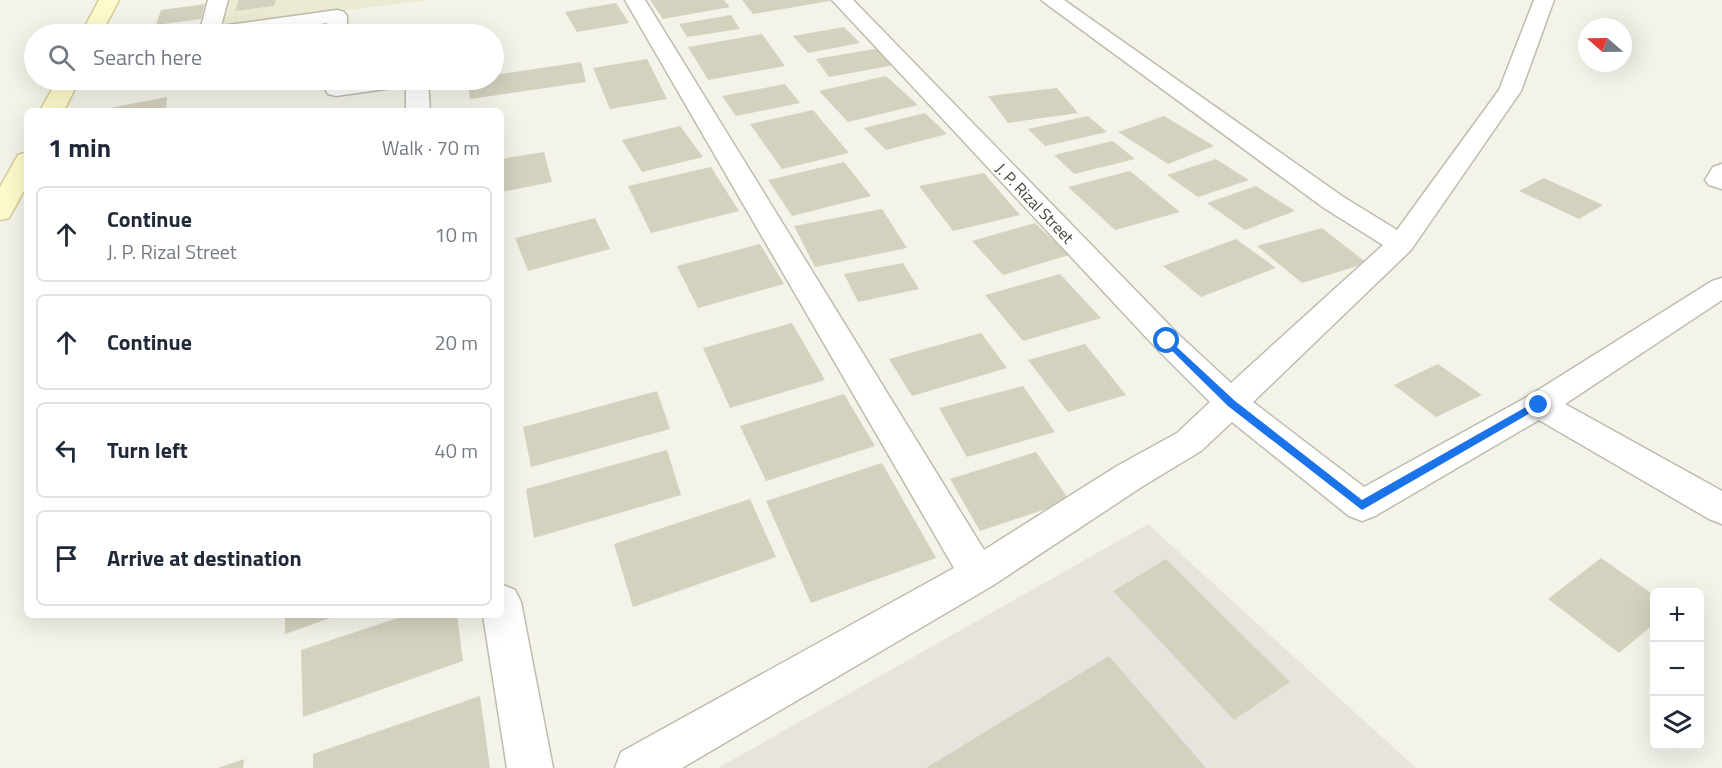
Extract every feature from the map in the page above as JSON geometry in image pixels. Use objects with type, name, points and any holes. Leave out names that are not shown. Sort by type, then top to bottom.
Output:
[{"type":"street","points":[[96,24],[109,0]]},
{"type":"street","points":[[211,24],[218,0]]},
{"type":"street","points":[[635,0],[978,574]]},
{"type":"street","name":"J. P. Rizal Street","points":[[842,0],[1159,333],[1231,403],[1362,506],[1539,405]]},
{"type":"street","points":[[1051,0],[1333,202],[1401,244]]},
{"type":"street","points":[[638,768],[978,574],[1130,476],[1189,442],[1401,244],[1510,91],[1544,0]]},
{"type":"street","points":[[280,24],[338,16],[338,24]]},
{"type":"street","points":[[54,108],[63,90]]},
{"type":"street","points":[[417,90],[418,108]]},
{"type":"street","points":[[0,212],[24,166]]},
{"type":"street","points":[[1722,171],[1718,180],[1722,181]]},
{"type":"street","points":[[1722,287],[1539,405],[1722,509]]},
{"type":"street","points":[[504,618],[530,768]]},
{"type":"shaded area","points":[[227,0],[430,0],[237,24],[221,24]]},
{"type":"shaded area","points":[[1148,524],[1416,768],[718,768]]},
{"type":"building","points":[[239,0],[276,0],[274,6],[235,11]]},
{"type":"building","points":[[650,0],[724,0],[730,7],[663,19]]},
{"type":"building","points":[[742,0],[830,0],[830,1],[753,14]]},
{"type":"building","points":[[616,3],[629,23],[577,32],[565,12]]},
{"type":"building","points":[[205,4],[201,19],[156,24],[161,10]]},
{"type":"building","points":[[731,15],[740,29],[687,37],[679,24]]},
{"type":"building","points":[[844,27],[860,43],[808,53],[793,36]]},
{"type":"building","points":[[762,34],[785,66],[708,80],[688,47]]},
{"type":"building","points":[[880,48],[895,65],[829,77],[816,59]]},
{"type":"building","points":[[647,59],[667,99],[610,109],[593,68]]},
{"type":"building","points":[[581,62],[586,82],[470,99],[469,90],[504,90],[504,74]]},
{"type":"building","points":[[886,76],[918,105],[848,122],[819,91]]},
{"type":"building","points":[[785,84],[800,103],[736,116],[722,96]]},
{"type":"building","points":[[1057,88],[1078,113],[1008,123],[988,96]]},
{"type":"building","points":[[167,97],[166,108],[110,108]]},
{"type":"building","points":[[813,110],[849,153],[782,169],[750,124]]},
{"type":"building","points":[[925,113],[947,134],[886,150],[864,128]]},
{"type":"building","points":[[1088,116],[1107,132],[1045,146],[1028,129]]},
{"type":"building","points":[[1164,116],[1214,146],[1168,164],[1118,132]]},
{"type":"building","points":[[680,126],[703,157],[642,172],[622,140]]},
{"type":"building","points":[[1113,141],[1135,159],[1074,174],[1054,155]]},
{"type":"building","points":[[544,152],[552,182],[504,191],[504,159]]},
{"type":"building","points":[[1216,159],[1249,180],[1198,197],[1167,175]]},
{"type":"building","points":[[844,162],[871,196],[792,216],[768,180]]},
{"type":"building","points":[[711,167],[739,211],[651,233],[628,186]]},
{"type":"building","points":[[1130,171],[1180,212],[1115,230],[1068,187]]},
{"type":"building","points":[[984,173],[1020,215],[953,231],[919,186]]},
{"type":"building","points":[[1544,178],[1603,205],[1579,219],[1519,191]]},
{"type":"building","points":[[1256,186],[1295,211],[1245,230],[1207,203]]},
{"type":"building","points":[[882,209],[907,248],[815,267],[794,226]]},
{"type":"building","points":[[595,218],[610,249],[528,271],[515,238]]},
{"type":"building","points":[[1035,223],[1069,255],[1003,275],[972,241]]},
{"type":"building","points":[[1322,228],[1367,263],[1302,283],[1257,246]]},
{"type":"building","points":[[1236,239],[1276,268],[1201,297],[1163,266]]},
{"type":"building","points":[[760,244],[784,284],[698,308],[677,266]]},
{"type":"building","points":[[903,263],[919,289],[858,302],[844,274]]},
{"type":"building","points":[[1060,274],[1101,318],[1023,341],[985,295]]},
{"type":"building","points":[[792,323],[825,380],[730,408],[703,348]]},
{"type":"building","points":[[981,333],[1007,368],[912,396],[889,359]]},
{"type":"building","points":[[1085,344],[1126,395],[1068,412],[1028,360]]},
{"type":"building","points":[[1438,364],[1482,395],[1436,417],[1394,385]]},
{"type":"building","points":[[1023,386],[1055,432],[967,457],[939,408]]},
{"type":"building","points":[[657,391],[670,429],[531,467],[523,427]]},
{"type":"building","points":[[844,394],[875,446],[766,481],[740,426]]},
{"type":"building","points":[[667,450],[681,495],[534,538],[526,489]]},
{"type":"building","points":[[1036,452],[1070,501],[980,531],[950,479]]},
{"type":"building","points":[[882,463],[936,558],[811,603],[766,501]]},
{"type":"building","points":[[750,499],[776,557],[633,607],[614,544]]},
{"type":"building","points":[[1601,558],[1650,592],[1650,627],[1619,653],[1548,599]]},
{"type":"building","points":[[1166,559],[1290,682],[1234,720],[1113,591]]},
{"type":"building","points":[[285,618],[330,618],[285,634]]},
{"type":"building","points":[[398,618],[457,618],[463,661],[303,717],[301,650]]},
{"type":"building","points":[[1109,656],[1206,768],[926,768]]},
{"type":"building","points":[[480,696],[490,768],[313,768],[313,754]]},
{"type":"building","points":[[244,759],[243,768],[218,768]]},
{"type":"route","points":[[1167,341],[1231,403],[1362,506],[1539,405]]}]
